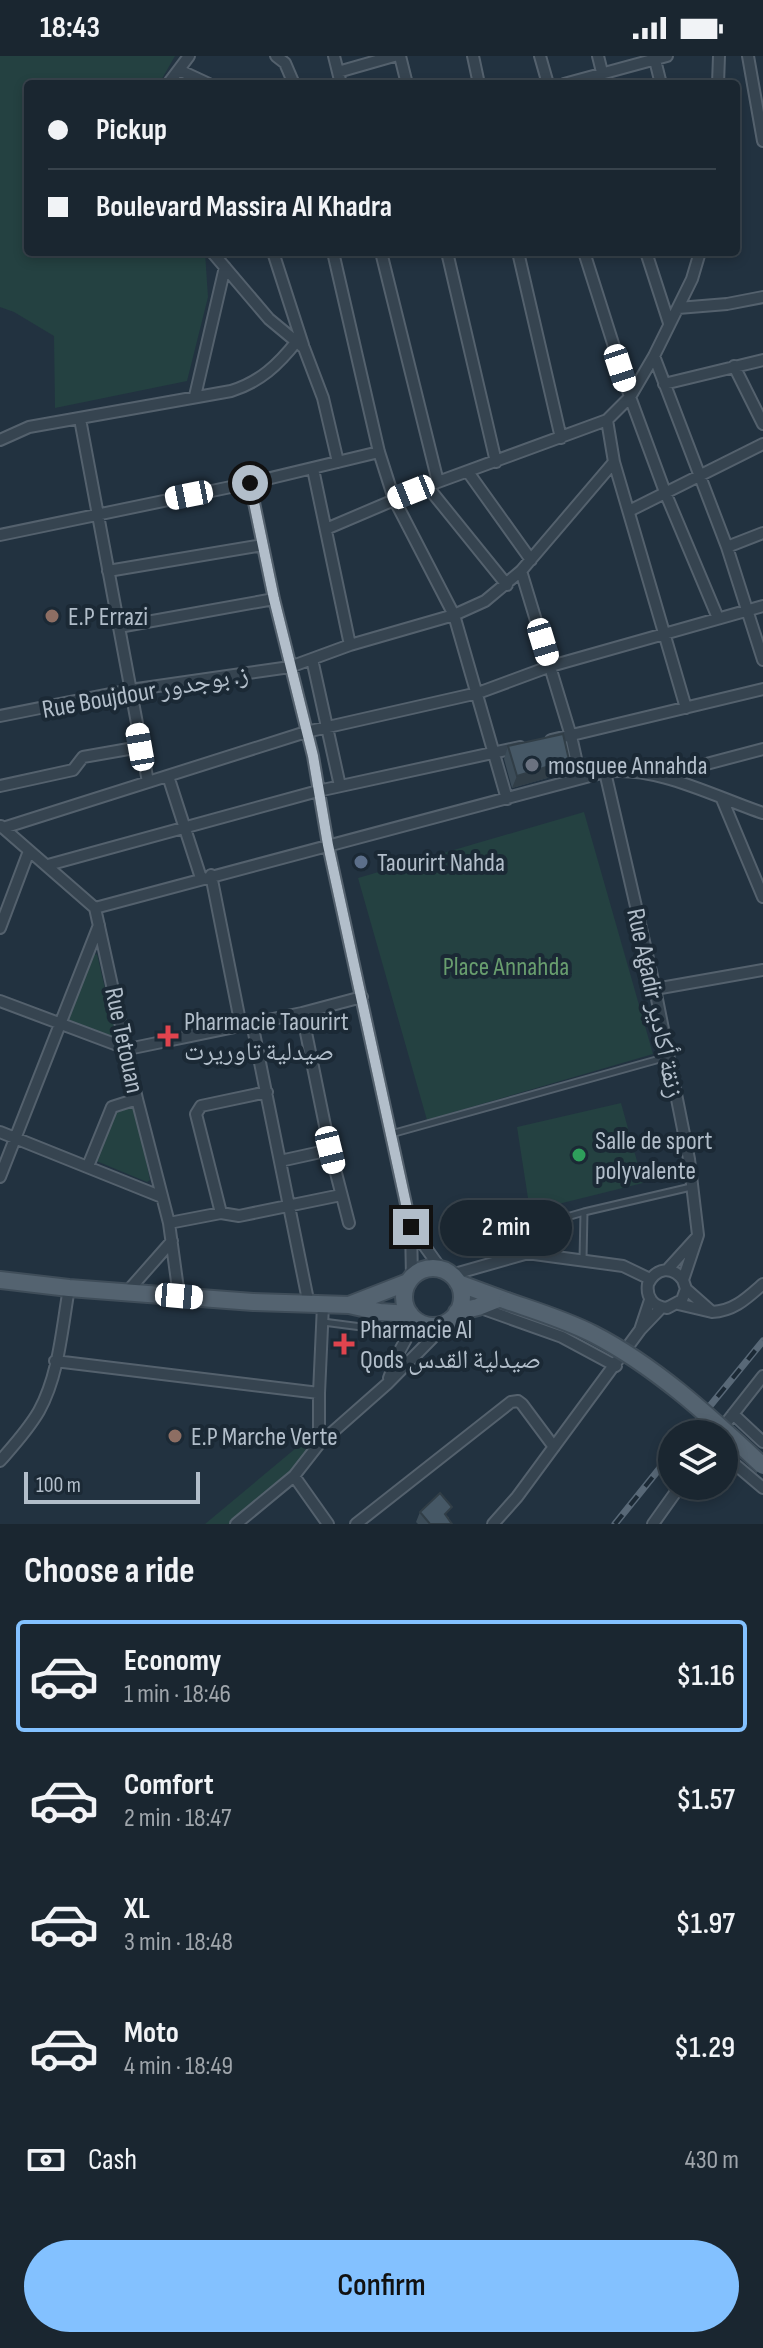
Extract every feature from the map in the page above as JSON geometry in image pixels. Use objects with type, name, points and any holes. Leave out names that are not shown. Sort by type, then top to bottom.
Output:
[{"type":"main road","points":[[0,1280],[318,1310],[349,1305],[426,1269],[450,1276],[502,1300],[569,1322],[624,1352],[680,1392],[763,1466]]},
{"type":"main road","points":[[450,1276],[461,1302],[454,1315]]},
{"type":"main road","points":[[410,1279],[404,1302],[412,1323]]},
{"type":"main road","points":[[349,1305],[434,1326],[454,1315],[502,1300]]},
{"type":"street","points":[[171,80],[189,56]]},
{"type":"street","points":[[276,56],[285,63],[292,80]]},
{"type":"street","points":[[334,56],[340,80]]},
{"type":"street","points":[[338,72],[394,56]]},
{"type":"street","points":[[400,56],[406,80]]},
{"type":"street","points":[[473,56],[478,80]]},
{"type":"street","points":[[540,56],[547,80]]},
{"type":"street","points":[[598,56],[604,79],[659,57],[661,80]]},
{"type":"street","points":[[748,56],[763,141]]},
{"type":"street","points":[[719,80],[722,57]]},
{"type":"street","points":[[179,70],[200,80]]},
{"type":"street","points":[[215,256],[269,319],[300,345]]},
{"type":"street","points":[[274,256],[300,345],[323,398],[338,462]]},
{"type":"street","points":[[334,256],[379,452],[394,499],[454,615],[507,799]]},
{"type":"street","points":[[384,256],[432,484],[507,585]]},
{"type":"street","points":[[448,256],[496,462]]},
{"type":"street","points":[[519,256],[561,438]]},
{"type":"street","points":[[585,256],[630,397],[665,492],[718,618]]},
{"type":"street","points":[[647,256],[669,323]]},
{"type":"street","points":[[326,529],[432,484],[607,420],[630,397],[654,356],[692,279],[699,256]]},
{"type":"street","points":[[195,396],[225,267]]},
{"type":"street","points":[[678,308],[763,297]]},
{"type":"street","points":[[0,440],[29,427],[231,391],[259,379],[300,345]]},
{"type":"street","points":[[654,356],[727,547],[763,660]]},
{"type":"street","points":[[664,384],[763,360]]},
{"type":"street","points":[[734,366],[763,424]]},
{"type":"street","points":[[80,419],[148,782]]},
{"type":"street","points":[[607,420],[614,462],[686,708]]},
{"type":"street","points":[[629,511],[763,444]]},
{"type":"street","points":[[0,535],[250,483],[379,452]]},
{"type":"street","name":"Rue Boujdour ز. بوجدور","points":[[0,716],[130,690],[290,667],[350,645],[454,615],[485,601],[507,585],[614,462]]},
{"type":"street","points":[[313,469],[350,645]]},
{"type":"street","points":[[468,472],[531,560]]},
{"type":"street","points":[[250,483],[411,1227],[410,1279]]},
{"type":"street","points":[[727,547],[763,533]]},
{"type":"street","points":[[108,571],[263,545]]},
{"type":"street","points":[[521,571],[551,666],[580,777]]},
{"type":"street","points":[[119,627],[274,599]]},
{"type":"street","points":[[2,827],[306,732],[478,693],[551,666],[763,606]]},
{"type":"street","points":[[312,659],[340,786]]},
{"type":"street","points":[[540,743],[763,689]]},
{"type":"street","points":[[48,865],[318,791],[525,746]]},
{"type":"street","points":[[0,786],[73,770],[83,757],[140,747]]},
{"type":"street","points":[[661,776],[763,749]]},
{"type":"street","points":[[2,827],[95,908],[605,772],[620,770],[661,776],[763,813]]},
{"type":"street","name":"Rue Agadir زنقة أكادير","points":[[605,772],[655,989],[689,1159],[698,1235]]},
{"type":"street","points":[[168,776],[183,827],[206,877],[267,1092],[280,1161],[318,1310],[319,1444]]},
{"type":"street","points":[[722,799],[763,897]]},
{"type":"street","points":[[0,928],[29,851]]},
{"type":"street","name":"Rue Tetouan","points":[[95,908],[137,1099],[169,1223],[179,1296]]},
{"type":"street","points":[[0,1177],[99,925]]},
{"type":"street","points":[[655,989],[763,970]]},
{"type":"street","points":[[0,1001],[128,1049],[302,1013],[362,997]]},
{"type":"street","points":[[302,1013],[330,1150],[349,1223]]},
{"type":"street","points":[[221,1213],[197,1110],[201,1106],[267,1092]]},
{"type":"street","points":[[88,1166],[112,1107],[137,1099]]},
{"type":"street","points":[[0,1132],[162,1197]]},
{"type":"street","points":[[280,1161],[330,1150]]},
{"type":"street","points":[[169,1223],[221,1213],[239,1216],[341,1195]]},
{"type":"street","points":[[411,1227],[450,1276],[525,1254],[623,1266],[650,1279]]},
{"type":"street","points":[[667,1270],[698,1235]]},
{"type":"street","points":[[678,1304],[698,1235]]},
{"type":"street","points":[[127,1292],[172,1241]]},
{"type":"street","points":[[640,1330],[650,1300],[647,1289],[650,1279],[661,1270],[674,1271],[712,1312]]},
{"type":"street","points":[[493,1524],[517,1497],[640,1330],[661,1308],[678,1304],[712,1312],[725,1311],[763,1284]]},
{"type":"street","points":[[0,1461],[27,1431],[40,1410],[52,1379],[69,1288]]},
{"type":"street","points":[[650,1300],[661,1308]]},
{"type":"street","points":[[478,1307],[495,1316],[562,1337],[616,1366]]},
{"type":"street","points":[[236,1524],[294,1476],[319,1444],[387,1384],[454,1315]]},
{"type":"street","points":[[387,1384],[412,1323]]},
{"type":"street","points":[[55,1361],[319,1393]]},
{"type":"street","points":[[728,1420],[763,1376]]},
{"type":"street","points":[[356,1524],[511,1402],[522,1404],[554,1447]]},
{"type":"street","points":[[733,1414],[763,1442]]},
{"type":"street","points":[[738,1467],[763,1488]]},
{"type":"street","points":[[294,1476],[328,1524]]},
{"type":"street","points":[[653,1524],[670,1500]]},
{"type":"lane","points":[[391,1134],[668,1057]]},
{"type":"lane","points":[[494,1238],[692,1186]]},
{"type":"lane","points":[[583,1260],[584,1212]]},
{"type":"lane","points":[[318,1310],[412,1323]]},
{"type":"green space","points":[[0,56],[175,56],[161,80],[24,80],[24,256],[205,256],[208,297],[187,381],[55,408],[54,336],[0,307]]},
{"type":"green space","name":"Place Annahda","points":[[584,812],[653,1054],[427,1120],[358,878]]},
{"type":"green space","points":[[97,954],[114,1037],[67,1019],[91,956]]},
{"type":"green space","name":"Salle de sport polyvalente","points":[[621,1103],[643,1183],[530,1211],[517,1127]]},
{"type":"green space","points":[[135,1106],[150,1180],[147,1182],[94,1160],[113,1109]]},
{"type":"green space","points":[[326,1423],[324,1445],[319,1453],[232,1524],[205,1524]]},
{"type":"building","points":[[563,734],[569,760],[517,776],[508,746]]},
{"type":"building","points":[[440,1493],[452,1507],[445,1514],[452,1524],[430,1524],[420,1512]]},
{"type":"railway","points":[[698,1420],[763,1341]]},
{"type":"railway","points":[[615,1524],[658,1470]]},
{"type":"place","name":"E.P Errazi","points":[[52,616]]},
{"type":"place","name":"mosquee Annahda","points":[[532,765]]},
{"type":"place","name":"Taourirt Nahda","points":[[361,862]]},
{"type":"place","name":"Pharmacie Taourirt صيدلية تاوريرت","points":[[168,1036]]},
{"type":"place","name":"Salle de sport polyvalente","points":[[579,1155]]},
{"type":"place","name":"Pharmacie Al Qods صيدلية القدس","points":[[344,1344]]},
{"type":"place","name":"E.P Marche Verte","points":[[175,1436]]},
{"type":"route","points":[[250,483],[274,599],[313,756],[328,845],[411,1227]]}]
